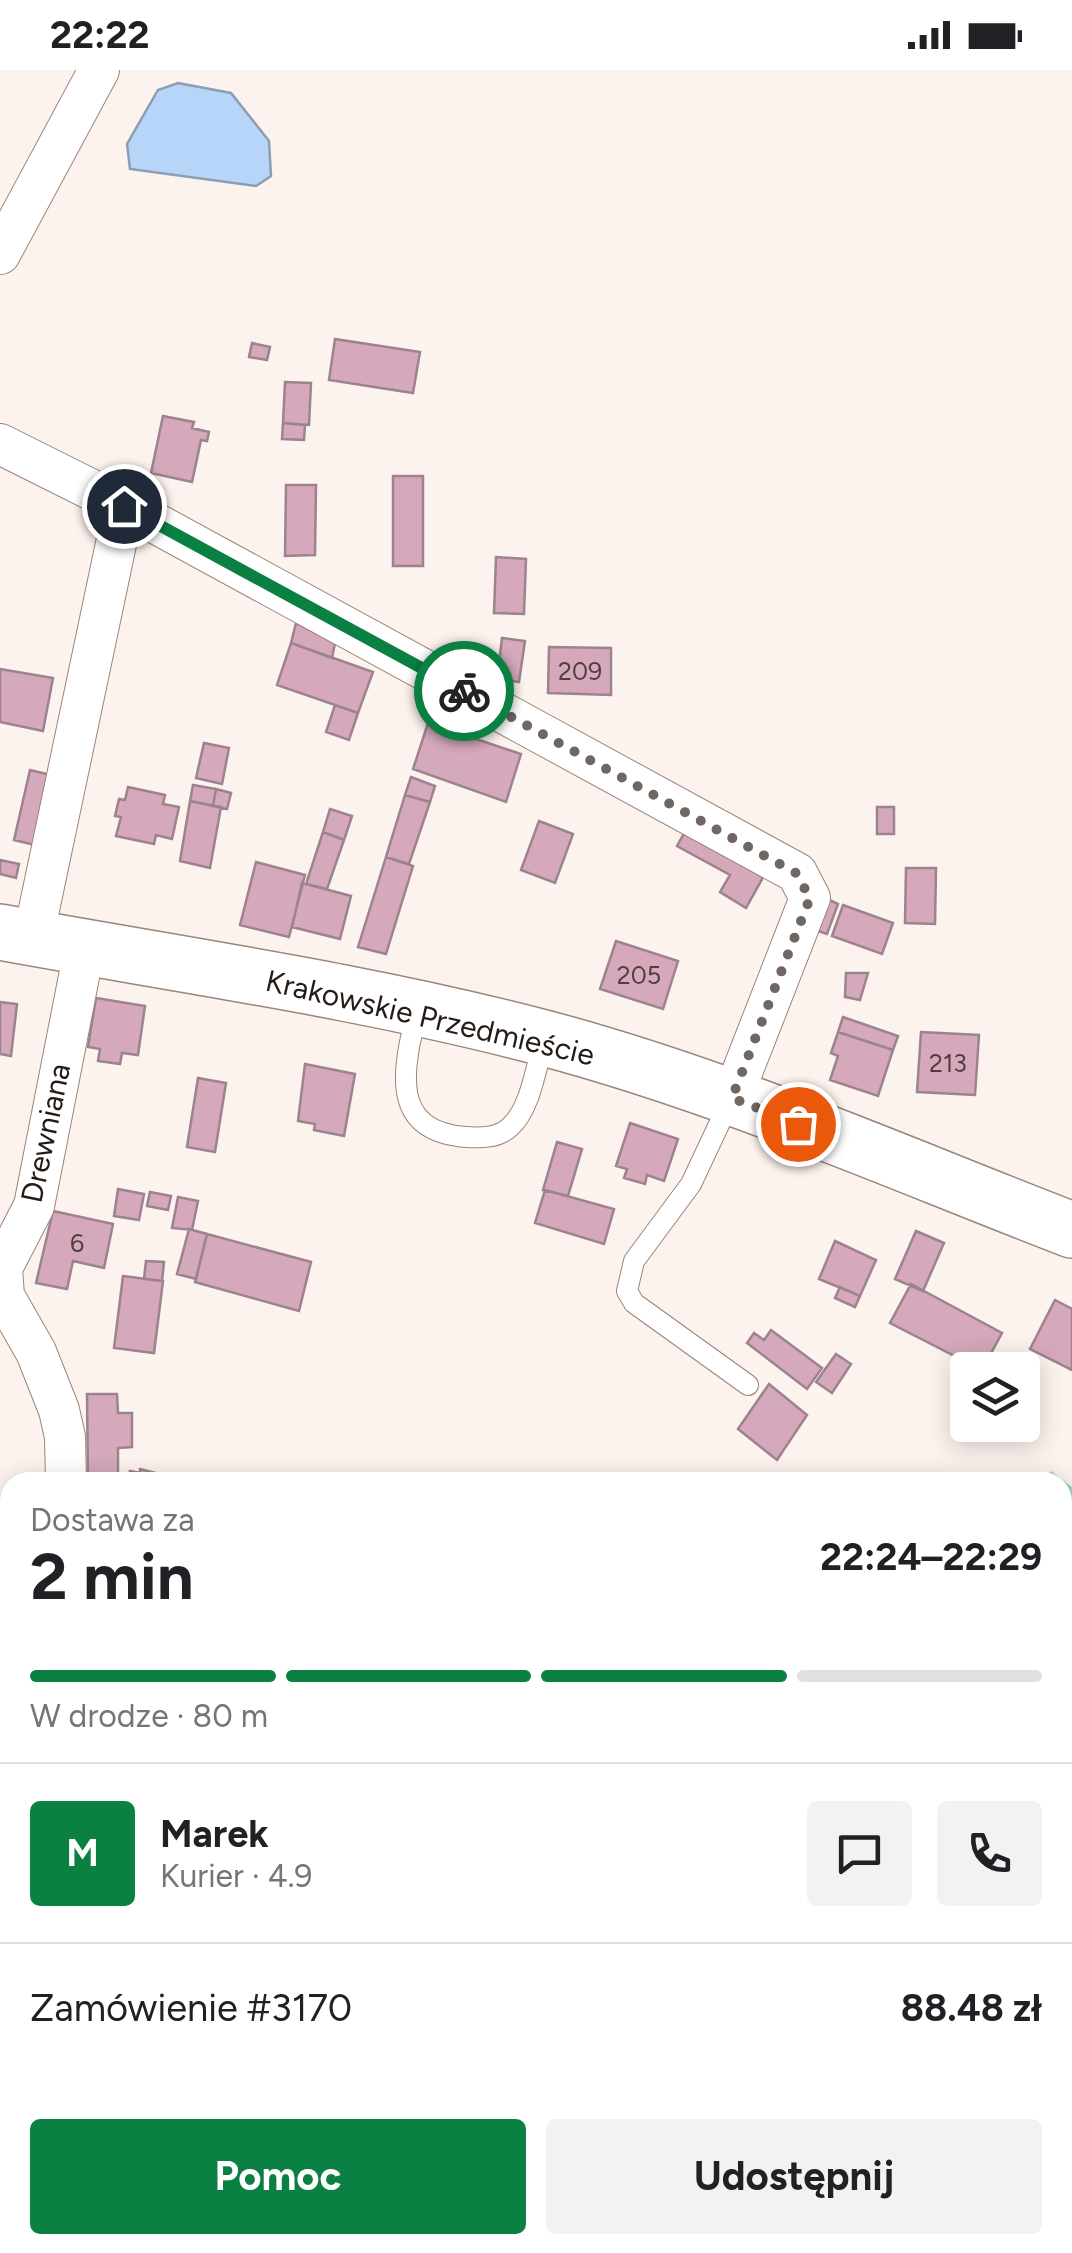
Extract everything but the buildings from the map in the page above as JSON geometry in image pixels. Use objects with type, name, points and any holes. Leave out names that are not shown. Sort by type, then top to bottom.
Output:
[{"type":"main road","name":"Krakowskie Przedmieście","points":[[40,939],[417,1009],[545,1038],[732,1098],[1072,1230]]},
{"type":"street","points":[[0,254],[99,70]]},
{"type":"street","points":[[0,444],[124,506],[796,873],[810,898],[732,1098]]},
{"type":"street","name":"Drewniana","points":[[66,1472],[65,1437],[59,1410],[36,1352],[4,1296],[1,1270],[34,1206],[40,939],[124,506]]},
{"type":"lane","points":[[417,1009],[403,1080],[409,1104],[423,1123],[449,1136],[486,1139],[510,1128],[522,1108],[545,1038]]},
{"type":"lane","points":[[732,1098],[691,1184],[634,1260],[628,1291],[634,1303],[748,1385]]},
{"type":"water","points":[[178,83],[231,93],[269,141],[271,176],[256,186],[130,169],[127,144],[158,90]]},
{"type":"way so far","points":[[464,691],[796,873],[810,898],[732,1098],[798,1124]]},
{"type":"route","points":[[124,506],[464,691]]}]
